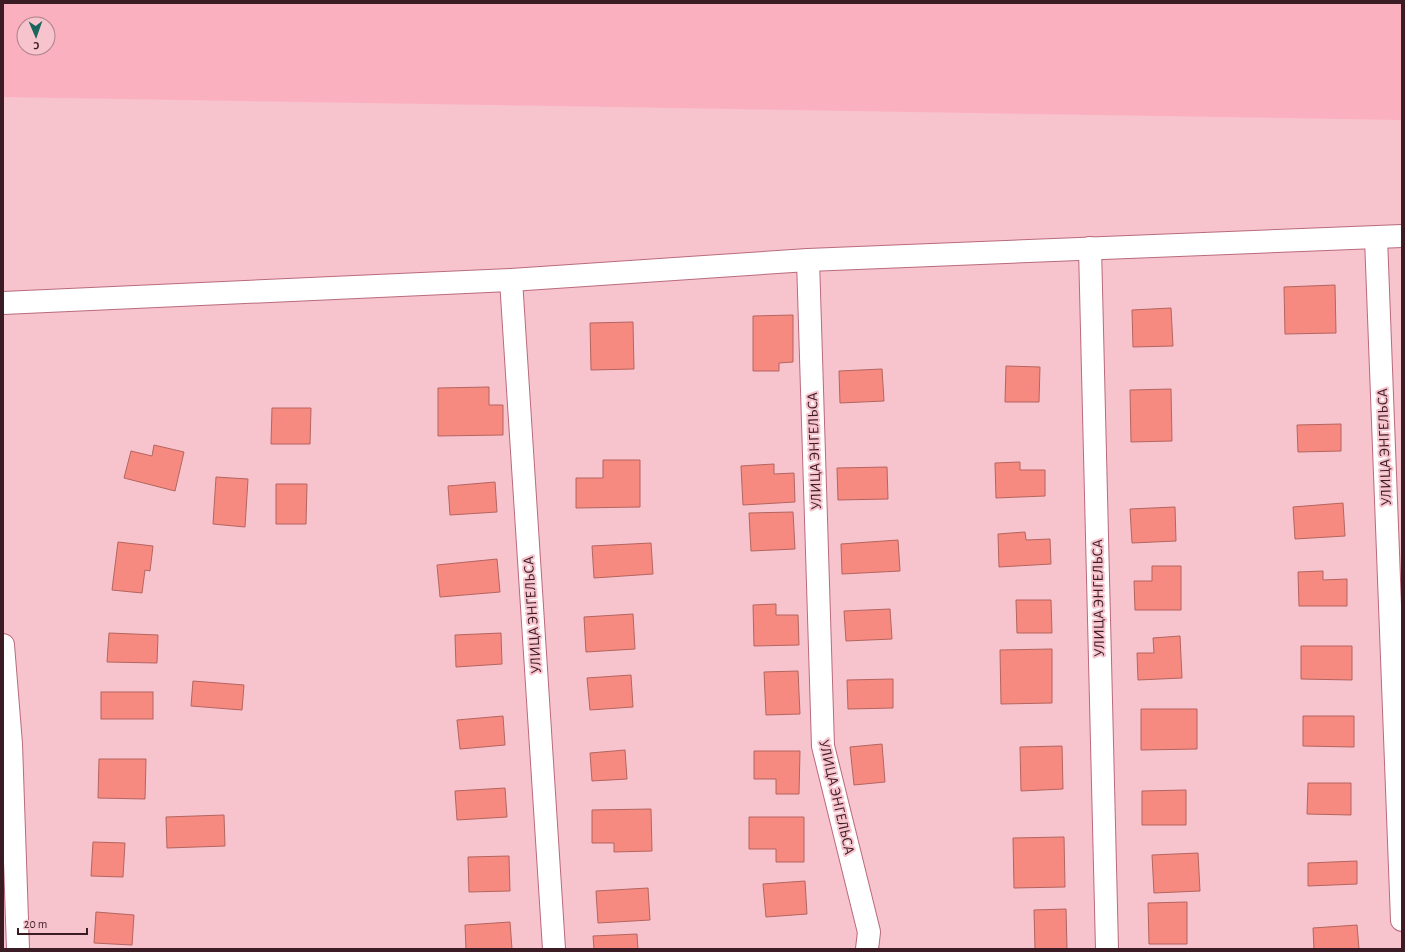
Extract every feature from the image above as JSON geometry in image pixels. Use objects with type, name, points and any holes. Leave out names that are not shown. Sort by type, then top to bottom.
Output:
[{"type":"street","points":[[3,303],[511,280],[808,260],[1402,236]]},
{"type":"street","name":"УЛИЦА ЭНГЕЛЬСА","points":[[1376,238],[1402,920]]},
{"type":"street","name":"УЛИЦА ЭНГЕЛЬСА","points":[[1090,248],[1106,949]]},
{"type":"street","name":"УЛИЦА ЭНГЕЛЬСА","points":[[808,260],[823,746],[869,932],[867,949]]},
{"type":"street","name":"УЛИЦА ЭНГЕЛЬСА","points":[[511,280],[554,949]]},
{"type":"street","points":[[3,645],[11,744],[18,949]]},
{"type":"shaded area","points":[[3,3],[1402,3],[1402,120],[3,97]]},
{"type":"building","points":[[1335,285],[1336,333],[1285,334],[1284,287]]},
{"type":"building","points":[[1171,308],[1173,346],[1133,347],[1132,310]]},
{"type":"building","points":[[793,315],[793,362],[779,363],[779,371],[753,371],[753,316]]},
{"type":"building","points":[[633,322],[634,369],[591,370],[590,323]]},
{"type":"building","points":[[1006,366],[1040,367],[1039,402],[1005,402]]},
{"type":"building","points":[[882,369],[884,401],[840,403],[839,371]]},
{"type":"building","points":[[489,387],[489,405],[503,405],[503,435],[438,436],[438,388]]},
{"type":"building","points":[[1171,389],[1172,441],[1131,442],[1130,390]]},
{"type":"building","points":[[272,408],[311,408],[310,444],[271,444]]},
{"type":"building","points":[[1341,424],[1341,451],[1298,452],[1297,425]]},
{"type":"building","points":[[154,445],[184,452],[175,491],[124,478],[131,451],[152,456]]},
{"type":"building","points":[[603,460],[640,460],[640,507],[576,508],[576,478],[603,478]]},
{"type":"building","points":[[1020,462],[1020,470],[1045,470],[1045,496],[996,498],[995,463]]},
{"type":"building","points":[[774,464],[774,474],[794,473],[795,502],[743,505],[741,466]]},
{"type":"building","points":[[887,467],[888,499],[838,500],[837,468]]},
{"type":"building","points":[[216,477],[248,479],[245,527],[213,524]]},
{"type":"building","points":[[495,482],[497,512],[450,515],[448,486]]},
{"type":"building","points":[[276,484],[307,484],[306,524],[276,524]]},
{"type":"building","points":[[1343,503],[1345,536],[1295,539],[1293,507]]},
{"type":"building","points":[[1175,507],[1176,541],[1132,543],[1130,509]]},
{"type":"building","points":[[793,512],[795,549],[751,551],[749,513]]},
{"type":"building","points":[[1025,532],[1026,540],[1050,539],[1051,564],[999,567],[998,534]]},
{"type":"building","points":[[898,540],[900,571],[842,574],[841,544]]},
{"type":"building","points":[[118,542],[153,546],[150,571],[145,570],[142,593],[112,590]]},
{"type":"building","points":[[651,543],[653,574],[594,578],[592,546]]},
{"type":"building","points":[[497,559],[500,592],[440,597],[437,565]]},
{"type":"building","points":[[1152,566],[1181,566],[1181,610],[1135,610],[1134,581],[1152,581]]},
{"type":"building","points":[[1323,571],[1323,580],[1347,579],[1347,606],[1299,606],[1298,572]]},
{"type":"building","points":[[1016,600],[1051,600],[1052,633],[1017,633]]},
{"type":"building","points":[[776,604],[776,615],[798,615],[799,645],[754,646],[753,605]]},
{"type":"building","points":[[890,609],[892,639],[846,641],[844,611]]},
{"type":"building","points":[[633,614],[635,649],[586,652],[584,617]]},
{"type":"building","points":[[109,633],[158,635],[157,663],[107,662]]},
{"type":"building","points":[[501,633],[502,664],[456,667],[455,635]]},
{"type":"building","points":[[1180,636],[1182,678],[1138,680],[1137,653],[1154,653],[1153,638]]},
{"type":"building","points":[[1301,646],[1352,646],[1352,680],[1301,679]]},
{"type":"building","points":[[1052,649],[1052,703],[1001,704],[1000,650]]},
{"type":"building","points":[[798,671],[800,714],[766,715],[764,672]]},
{"type":"building","points":[[631,675],[633,707],[590,710],[587,678]]},
{"type":"building","points":[[893,679],[893,708],[848,709],[847,680]]},
{"type":"building","points":[[193,681],[244,685],[242,710],[191,706]]},
{"type":"building","points":[[101,692],[153,692],[153,719],[101,719]]},
{"type":"building","points":[[1141,709],[1197,709],[1197,749],[1141,750]]},
{"type":"building","points":[[503,716],[505,745],[460,749],[457,720]]},
{"type":"building","points":[[1303,716],[1354,716],[1354,747],[1303,746]]},
{"type":"building","points":[[882,744],[885,782],[854,785],[850,747]]},
{"type":"building","points":[[1062,746],[1063,789],[1021,791],[1020,747]]},
{"type":"building","points":[[625,750],[627,779],[592,781],[590,753]]},
{"type":"building","points":[[754,751],[800,751],[799,794],[776,794],[776,779],[754,779]]},
{"type":"building","points":[[99,759],[146,759],[145,799],[98,798]]},
{"type":"building","points":[[1308,783],[1351,783],[1351,815],[1307,814]]},
{"type":"building","points":[[505,788],[507,817],[457,820],[455,791]]},
{"type":"building","points":[[1186,790],[1186,825],[1142,825],[1142,791]]},
{"type":"building","points":[[651,809],[652,851],[614,852],[614,843],[592,843],[592,810]]},
{"type":"building","points":[[224,815],[225,846],[167,848],[166,817]]},
{"type":"building","points":[[749,817],[804,817],[804,862],[776,862],[776,849],[749,849]]},
{"type":"building","points":[[1064,837],[1065,887],[1014,888],[1013,838]]},
{"type":"building","points":[[93,842],[125,843],[123,877],[91,876]]},
{"type":"building","points":[[1198,853],[1200,891],[1154,893],[1152,855]]},
{"type":"building","points":[[509,856],[510,891],[469,892],[468,857]]},
{"type":"building","points":[[1357,861],[1357,884],[1308,886],[1308,863]]},
{"type":"building","points":[[805,881],[807,914],[766,917],[763,884]]},
{"type":"building","points":[[648,888],[650,920],[598,923],[596,891]]},
{"type":"building","points":[[1187,902],[1187,944],[1149,944],[1148,903]]},
{"type":"building","points":[[1066,909],[1067,949],[1035,949],[1034,910]]},
{"type":"building","points":[[96,912],[134,915],[132,945],[94,943]]},
{"type":"building","points":[[510,922],[512,949],[466,949],[465,925]]},
{"type":"building","points":[[1357,925],[1359,949],[1314,949],[1313,928]]},
{"type":"building","points":[[637,934],[638,949],[594,949],[593,936]]}]
